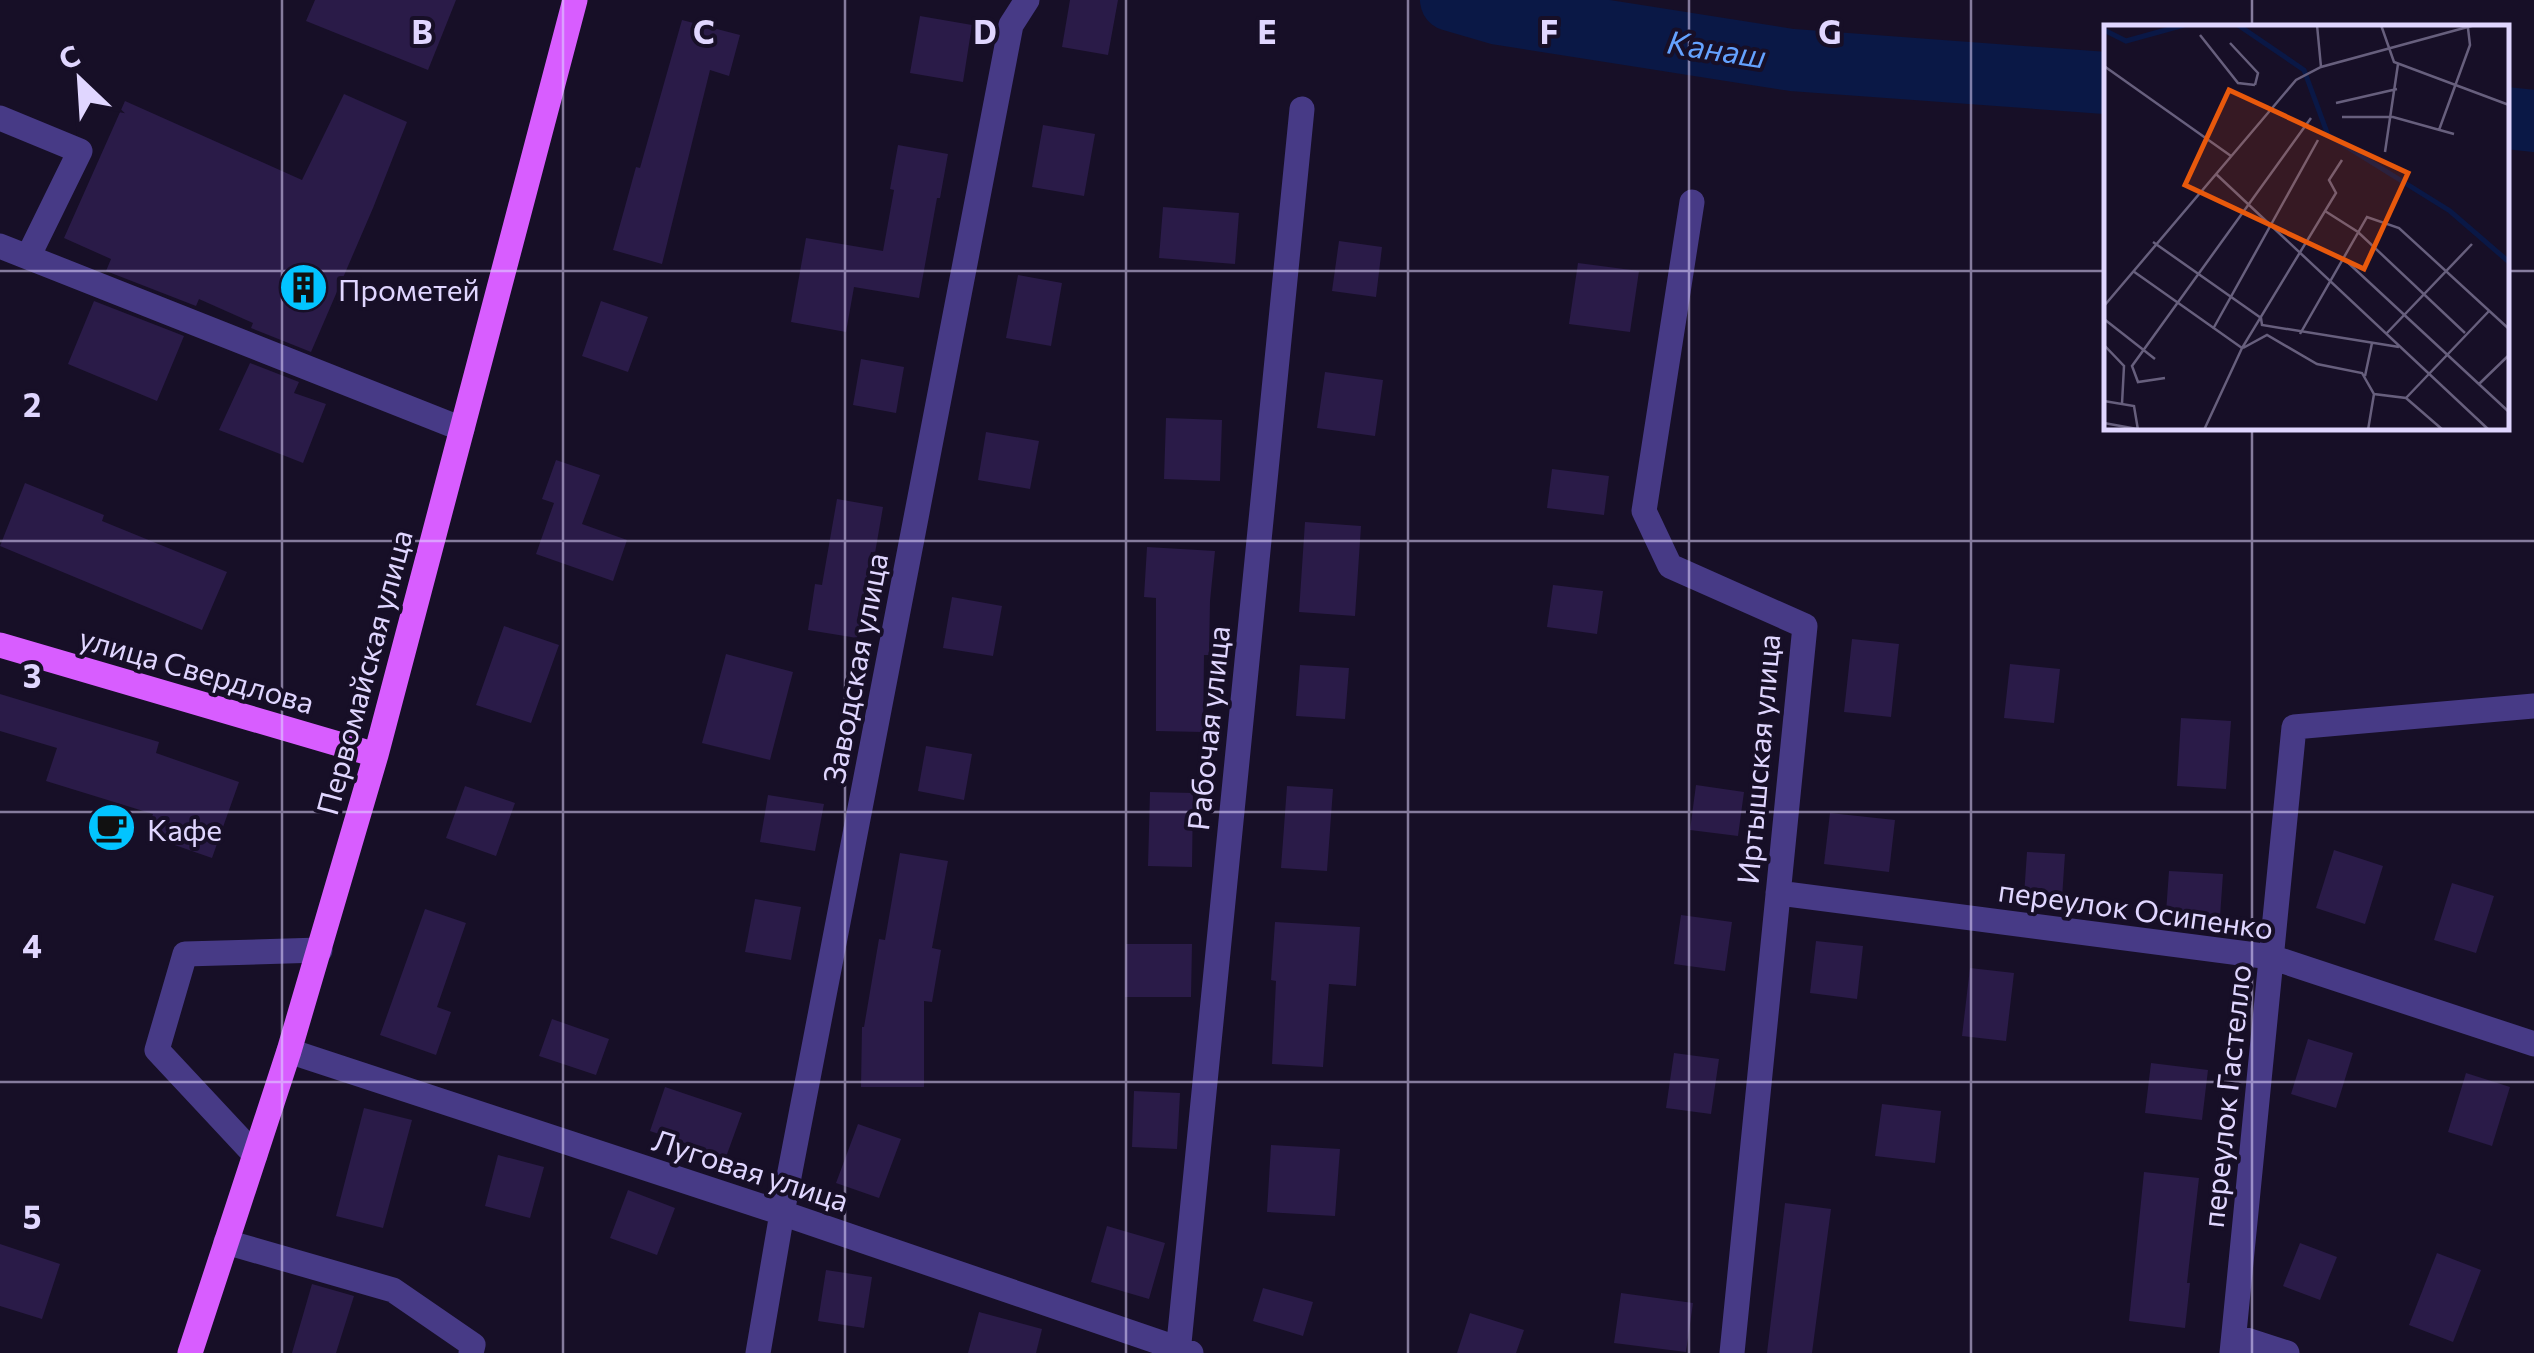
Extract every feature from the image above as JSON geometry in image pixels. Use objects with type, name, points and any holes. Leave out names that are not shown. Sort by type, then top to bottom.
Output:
[{"type":"main road","name":"Первомайская улица","points":[[190,1353],[289,1051],[376,755],[575,0]]},
{"type":"main road","name":"улица Свердлова","points":[[0,644],[376,755]]},
{"type":"street","name":"Заводская улица","points":[[758,1353],[1008,44],[1012,24],[1027,0]]},
{"type":"street","name":"Рабочая улица","points":[[1182,1351],[1302,109]]},
{"type":"street","points":[[0,118],[80,151],[28,257]]},
{"type":"street","name":"Иртышская улица","points":[[1692,202],[1644,510],[1670,566],[1806,626],[1732,1353]]},
{"type":"street","points":[[0,246],[462,429]]},
{"type":"street","name":"переулок Гастелло","points":[[2233,1344],[2294,727],[2534,706]]},
{"type":"street","name":"переулок Осипенко","points":[[1778,893],[2272,957],[2534,1044]]},
{"type":"street","points":[[255,1155],[158,1050],[185,954],[320,950]]},
{"type":"street","name":"Луговая улица","points":[[289,1051],[1182,1351]]},
{"type":"street","points":[[226,1242],[393,1290],[474,1345],[471,1353]]},
{"type":"street","points":[[2233,1344],[2287,1353]]},
{"type":"building","points":[[315,0],[456,0],[428,70],[306,21]]},
{"type":"building","points":[[1070,0],[1118,0],[1108,55],[1062,47]]},
{"type":"building","points":[[920,16],[972,25],[963,82],[910,73]]},
{"type":"building","points":[[682,20],[740,35],[729,76],[710,70],[662,264],[613,250]]},
{"type":"building","points":[[344,94],[407,122],[311,352],[251,328],[253,323],[199,299],[196,306],[106,271],[111,259],[64,238],[125,101],[302,180]]},
{"type":"building","points":[[1043,125],[1095,134],[1084,196],[1032,187]]},
{"type":"building","points":[[898,145],[948,154],[919,298],[854,287],[846,332],[791,322],[806,238],[883,251]]},
{"type":"building","points":[[1163,207],[1239,213],[1235,264],[1159,258]]},
{"type":"building","points":[[1339,241],[1382,247],[1376,297],[1332,291]]},
{"type":"building","points":[[1578,263],[1639,271],[1630,332],[1569,324]]},
{"type":"building","points":[[1018,275],[1062,283],[1051,346],[1006,338]]},
{"type":"building","points":[[94,301],[184,336],[157,401],[68,364]]},
{"type":"building","points":[[601,301],[648,317],[628,372],[582,356]]},
{"type":"building","points":[[861,359],[904,367],[896,413],[853,405]]},
{"type":"building","points":[[250,363],[299,382],[294,393],[326,404],[303,463],[219,430]]},
{"type":"building","points":[[1325,372],[1383,380],[1375,436],[1317,428]]},
{"type":"building","points":[[1166,418],[1222,420],[1220,481],[1164,479]]},
{"type":"building","points":[[986,432],[1039,441],[1030,489],[978,480]]},
{"type":"building","points":[[556,460],[600,475],[582,524],[627,540],[613,581],[536,554],[554,503],[542,499]]},
{"type":"building","points":[[1552,469],[1609,476],[1604,515],[1547,508]]},
{"type":"building","points":[[25,483],[104,515],[102,521],[227,572],[202,630],[0,546]]},
{"type":"building","points":[[837,499],[883,507],[875,553],[871,552],[857,638],[808,630],[815,584],[822,585]]},
{"type":"building","points":[[1305,522],[1361,526],[1355,616],[1299,612]]},
{"type":"building","points":[[1147,547],[1215,551],[1209,655],[1204,655],[1203,732],[1156,731],[1156,598],[1144,597]]},
{"type":"building","points":[[1553,585],[1603,591],[1597,634],[1547,627]]},
{"type":"building","points":[[952,597],[1002,606],[993,656],[943,648]]},
{"type":"building","points":[[504,626],[559,645],[531,723],[476,705]]},
{"type":"building","points":[[1852,639],[1899,644],[1891,717],[1844,712]]},
{"type":"building","points":[[726,654],[793,672],[770,760],[702,743]]},
{"type":"building","points":[[2010,664],[2060,669],[2054,723],[2004,718]]},
{"type":"building","points":[[1300,665],[1349,668],[1345,719],[1296,716]]},
{"type":"building","points":[[0,694],[159,742],[156,753],[239,782],[212,858],[146,835],[153,814],[46,781],[57,748],[0,731]]},
{"type":"building","points":[[2181,718],[2231,721],[2226,789],[2177,786]]},
{"type":"building","points":[[926,746],[972,754],[964,800],[918,791]]},
{"type":"building","points":[[1696,785],[1744,792],[1738,836],[1690,830]]},
{"type":"building","points":[[465,786],[515,803],[496,856],[446,838]]},
{"type":"building","points":[[1287,786],[1333,789],[1327,871],[1281,868]]},
{"type":"building","points":[[1150,792],[1193,793],[1192,867],[1148,866]]},
{"type":"building","points":[[768,795],[824,804],[815,851],[760,842]]},
{"type":"building","points":[[1830,813],[1895,820],[1889,872],[1824,864]]},
{"type":"building","points":[[2334,850],[2383,866],[2365,924],[2316,908]]},
{"type":"building","points":[[2027,852],[2065,854],[2062,898],[2024,896]]},
{"type":"building","points":[[900,853],[948,861],[932,948],[941,950],[932,1002],[924,1001],[924,1087],[861,1087],[862,1027],[879,939],[885,940]]},
{"type":"building","points":[[2169,871],[2223,874],[2220,917],[2166,913]]},
{"type":"building","points":[[2452,883],[2494,896],[2476,953],[2434,940]]},
{"type":"building","points":[[755,899],[801,907],[791,960],[745,952]]},
{"type":"building","points":[[425,909],[466,923],[437,1007],[451,1012],[436,1055],[380,1035]]},
{"type":"building","points":[[1681,915],[1732,922],[1725,971],[1674,964]]},
{"type":"building","points":[[1275,922],[1360,927],[1356,986],[1329,984],[1323,1067],[1272,1064]]},
{"type":"building","points":[[1816,941],[1863,946],[1857,999],[1810,993]]},
{"type":"building","points":[[1126,944],[1192,944],[1191,997],[1125,997]]},
{"type":"building","points":[[1970,968],[2014,973],[2006,1041],[1962,1036]]},
{"type":"building","points":[[552,1019],[609,1039],[596,1075],[539,1056]]},
{"type":"building","points":[[2308,1039],[2353,1053],[2336,1108],[2291,1094]]},
{"type":"building","points":[[1674,1053],[1719,1059],[1711,1114],[1666,1108]]},
{"type":"building","points":[[2151,1063],[2208,1070],[2202,1120],[2145,1113]]},
{"type":"building","points":[[2466,1073],[2510,1087],[2492,1146],[2448,1132]]},
{"type":"building","points":[[665,1087],[742,1113],[726,1157],[650,1131]]},
{"type":"building","points":[[1134,1091],[1180,1093],[1177,1149],[1132,1147]]},
{"type":"building","points":[[1882,1104],[1941,1111],[1935,1163],[1875,1156]]},
{"type":"building","points":[[364,1108],[412,1120],[383,1228],[336,1216]]},
{"type":"building","points":[[858,1124],[901,1139],[879,1198],[836,1183]]},
{"type":"building","points":[[1271,1145],[1340,1149],[1335,1216],[1267,1212]]},
{"type":"building","points":[[498,1155],[544,1167],[530,1218],[485,1206]]},
{"type":"building","points":[[2144,1172],[2199,1178],[2185,1328],[2129,1321]]},
{"type":"building","points":[[628,1190],[675,1208],[657,1255],[610,1238]]},
{"type":"building","points":[[1785,1203],[1831,1209],[1812,1353],[1767,1353]]},
{"type":"building","points":[[1107,1226],[1165,1243],[1149,1299],[1091,1282]]},
{"type":"building","points":[[2300,1243],[2337,1257],[2320,1300],[2283,1286]]},
{"type":"building","points":[[0,1244],[60,1264],[42,1319],[0,1306]]},
{"type":"building","points":[[2437,1253],[2481,1270],[2453,1342],[2409,1325]]},
{"type":"building","points":[[826,1270],[872,1277],[864,1328],[818,1321]]},
{"type":"building","points":[[312,1284],[354,1296],[336,1353],[292,1353]]},
{"type":"building","points":[[1263,1288],[1313,1302],[1303,1336],[1253,1321]]},
{"type":"building","points":[[1621,1293],[1693,1303],[1686,1352],[1614,1343]]},
{"type":"building","points":[[979,1312],[1042,1329],[1036,1353],[968,1353]]},
{"type":"building","points":[[1470,1313],[1524,1330],[1516,1353],[1457,1353]]},
{"type":"waterway","name":"Канаш","points":[[1451,0],[1499,14],[1792,60],[2104,83]]},
{"type":"waterway","name":"Канаш","points":[[2509,118],[2534,121]]},
{"type":"place","name":"Прометей","points":[[303,288]]},
{"type":"place","name":"Кафе","points":[[112,828]]}]
